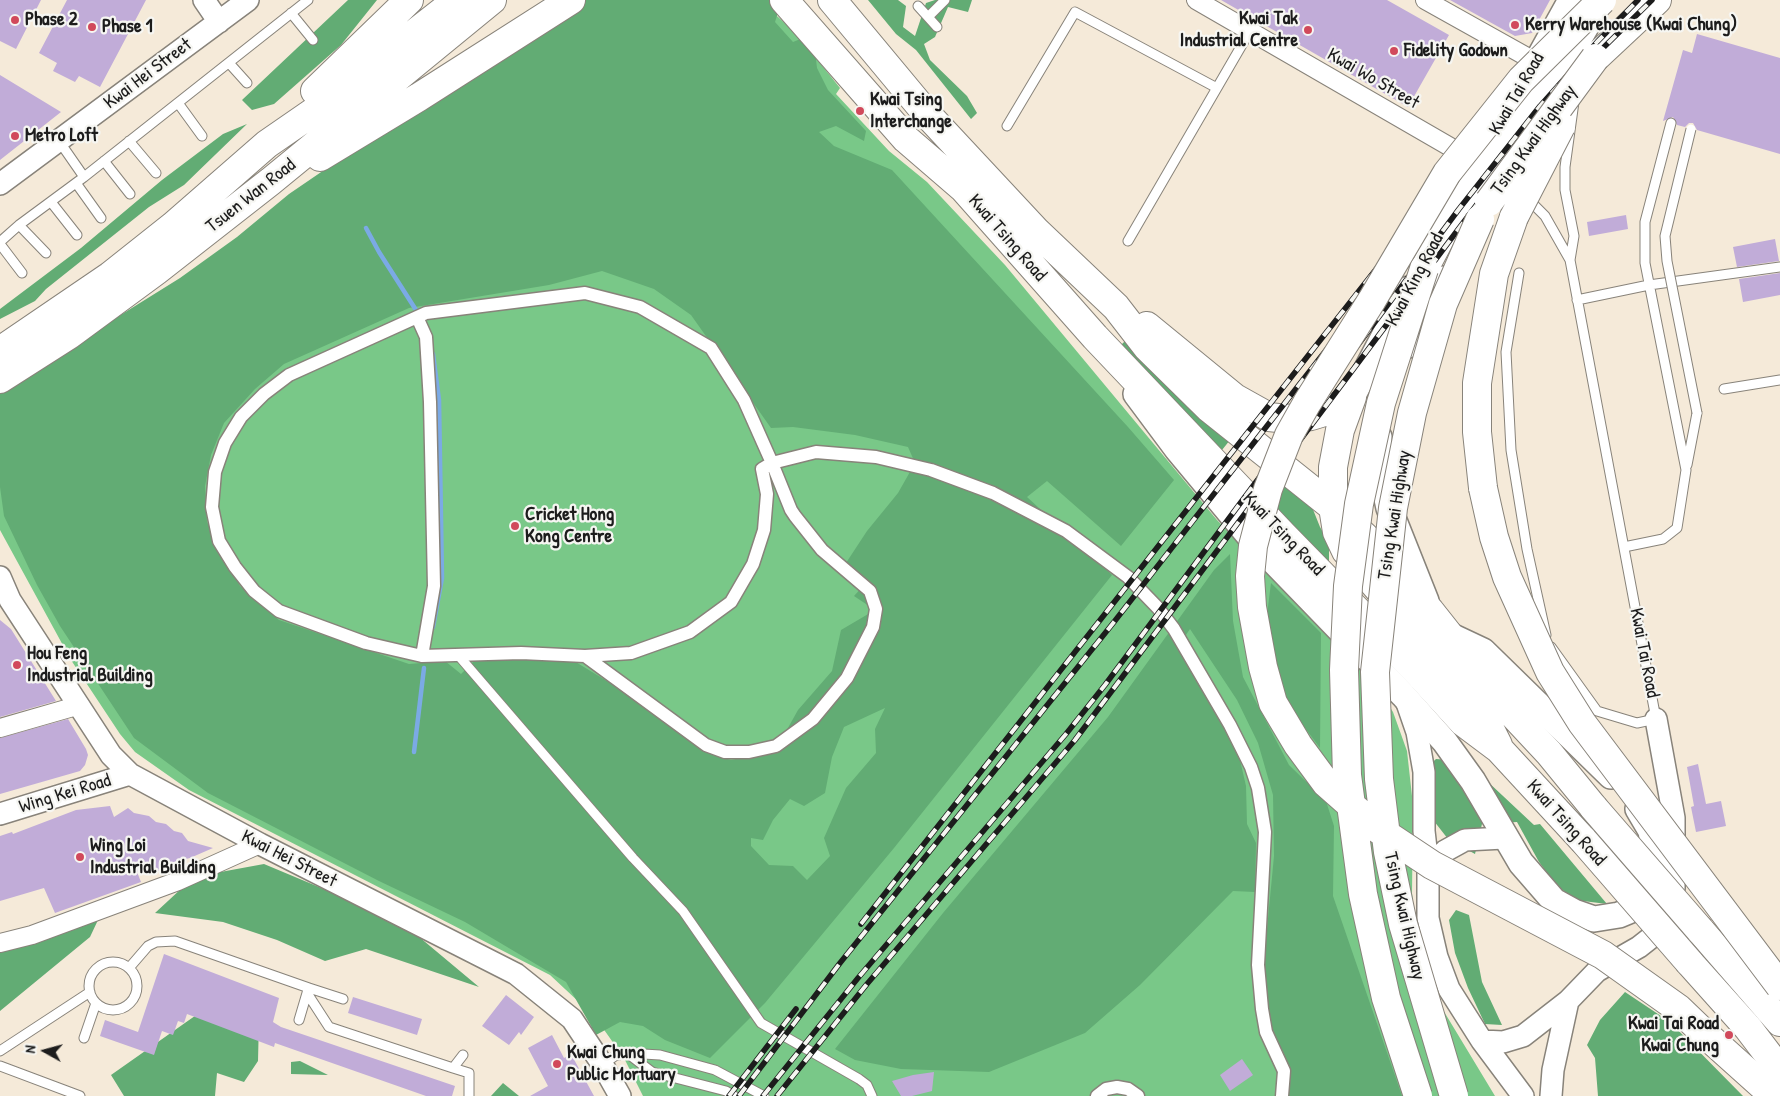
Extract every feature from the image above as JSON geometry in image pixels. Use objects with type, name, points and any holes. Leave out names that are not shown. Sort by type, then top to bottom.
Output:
[{"type":"main road","points":[[267,144],[300,106],[408,0]]},
{"type":"main road","name":"Tsuen Wan Road","points":[[0,351],[110,276],[173,226],[267,144],[322,106],[457,0]]},
{"type":"main road","name":"Tsuen Wan Road","points":[[0,379],[69,335],[125,294],[271,181],[492,0]]},
{"type":"main road","points":[[271,181],[302,168],[354,138],[571,0]]},
{"type":"main road","name":"Kwai Tsing Road","points":[[784,0],[906,139],[964,189],[1095,337],[1463,722],[1500,748],[1748,1028],[1780,1070]]},
{"type":"main road","name":"Kwai Tsing Road","points":[[832,0],[926,113],[1037,232],[1116,306],[1147,346],[1209,408],[1332,507],[1365,537],[1430,611],[1449,635],[1464,662],[1550,753],[1594,808],[1780,1022]]},
{"type":"main road","name":"Kwai Tai Road","points":[[1477,162],[1571,0]]},
{"type":"main road","name":"Tsing Kwai Highway","points":[[1418,1096],[1386,998],[1374,950],[1354,838],[1347,775],[1344,670],[1348,586],[1359,504],[1382,403],[1424,269],[1458,205],[1583,48],[1657,0]]},
{"type":"main road","name":"Kwai Tai Road","points":[[1511,184],[1600,2]]},
{"type":"main road","name":"Tsing Kwai Highway","points":[[1454,1096],[1403,924],[1388,852],[1379,779],[1375,672],[1393,508],[1412,413],[1443,304],[1488,202],[1583,48],[1600,2]]},
{"type":"main road","points":[[1583,48],[1514,217],[1494,274],[1478,384],[1477,432],[1483,488],[1494,537],[1507,576],[1550,672],[1588,731],[1780,986]]},
{"type":"main road","points":[[1583,48],[1521,80],[1447,173],[1289,435],[1268,489],[1253,546],[1250,576],[1252,607],[1263,668],[1273,703],[1298,746],[1326,783],[1378,829],[1432,865],[1603,956],[1679,1010],[1774,1096]]},
{"type":"main road","name":"Kwai King Road","points":[[1352,397],[1477,162]]},
{"type":"main road","name":"Kwai King Road","points":[[1430,611],[1394,526],[1381,479],[1379,434],[1382,408],[1393,372],[1511,184]]},
{"type":"main road","points":[[1116,306],[1158,333],[1235,398],[1269,417],[1287,419],[1311,416],[1334,409],[1352,397]]},
{"type":"main road","points":[[1095,337],[1177,449],[1251,538],[1403,695],[1458,760],[1473,781],[1504,838],[1521,863],[1554,901],[1574,912],[1594,919],[1610,918],[1631,910],[1647,892],[1654,875],[1656,862],[1651,831],[1618,783],[1483,651],[1449,635]]},
{"type":"main road","points":[[1365,537],[1356,504],[1355,479],[1359,454],[1366,431],[1393,372]]},
{"type":"main road","points":[[1352,397],[1336,449],[1332,480],[1332,507],[1338,532],[1346,551],[1478,705],[1500,748]]},
{"type":"main road","points":[[1748,1028],[1780,1050]]},
{"type":"street","points":[[204,0],[219,22]]},
{"type":"street","name":"Kwai Hei Street","points":[[0,184],[248,0]]},
{"type":"street","name":"Kwai Wo Street","points":[[1196,0],[1477,162]]},
{"type":"street","points":[[1425,0],[1536,62]]},
{"type":"street","points":[[586,656],[702,743],[720,751],[749,752],[770,749],[796,733],[823,709],[852,670],[873,627],[876,605],[867,588],[822,550],[799,522],[792,510],[772,463],[744,400],[710,348],[640,307],[584,293],[426,313],[289,375],[264,394],[241,417],[225,443],[215,472],[212,507],[219,541],[254,591],[279,611],[366,644],[422,656],[521,653],[586,656],[631,652],[690,632],[731,602],[753,564],[764,530],[767,494],[762,469],[772,463],[828,452],[876,457],[959,479],[1017,504],[1066,531],[1128,577],[1158,608],[1174,629],[1230,725],[1258,788],[1264,820],[1265,847],[1259,924],[1259,974],[1264,1024],[1284,1071],[1282,1096]]},
{"type":"street","points":[[417,317],[426,337],[434,586],[422,656]]},
{"type":"street","name":"Kwai Hei Street","points":[[0,577],[5,602],[80,705],[111,755],[130,774],[260,844],[516,974],[572,1019],[602,1064],[620,1096]]},
{"type":"street","points":[[1403,695],[1417,732],[1424,772],[1424,831],[1428,866],[1428,918],[1437,957],[1449,989],[1482,1041],[1520,1092],[1535,1086],[1553,1070]]},
{"type":"street","points":[[0,728],[80,705]]},
{"type":"street","name":"Kwai Tai Road","points":[[1482,1041],[1503,1042],[1522,1036],[1568,1001],[1597,971],[1639,948],[1653,936],[1668,913],[1674,888],[1674,818],[1656,719]]},
{"type":"street","name":"Wing Kei Road","points":[[0,814],[130,774]]},
{"type":"street","points":[[1428,866],[1445,851],[1465,840],[1504,838]]},
{"type":"street","points":[[0,944],[32,935],[178,881],[260,844]]},
{"type":"street","points":[[1551,1096],[1553,1070],[1568,1001]]},
{"type":"street","points":[[1097,1096],[1106,1089],[1117,1087],[1128,1089],[1138,1096]]},
{"type":"lane","points":[[22,273],[0,243],[19,225],[104,162],[308,0]]},
{"type":"lane","points":[[928,17],[945,0]]},
{"type":"lane","points":[[918,6],[937,27]]},
{"type":"lane","points":[[1007,126],[1075,12],[1217,88]]},
{"type":"lane","points":[[291,13],[313,40]]},
{"type":"lane","points":[[1128,241],[1250,32]]},
{"type":"lane","name":"Kwai Tai Road","points":[[1583,48],[1565,167],[1565,190],[1574,236],[1570,260],[1656,719]]},
{"type":"lane","points":[[229,63],[247,83]]},
{"type":"lane","points":[[178,103],[202,136]]},
{"type":"lane","points":[[1671,123],[1645,222],[1645,262],[1686,470]]},
{"type":"lane","points":[[1624,547],[1663,538],[1677,528],[1697,412],[1667,261],[1665,236],[1691,129]]},
{"type":"lane","points":[[59,140],[84,177]]},
{"type":"lane","points":[[129,141],[156,173]]},
{"type":"lane","points":[[104,162],[130,194]]},
{"type":"lane","points":[[76,183],[102,218]]},
{"type":"lane","name":"Kwai Tai Road","points":[[1511,184],[1545,216],[1570,260]]},
{"type":"lane","points":[[51,202],[77,235]]},
{"type":"lane","points":[[19,225],[46,253]]},
{"type":"lane","points":[[1577,300],[1649,285],[1780,267]]},
{"type":"lane","points":[[1519,273],[1506,352],[1511,450],[1527,549],[1548,642],[1597,711],[1637,723],[1656,719]]},
{"type":"lane","points":[[1724,389],[1780,380]]},
{"type":"lane","points":[[458,655],[633,858],[683,911],[761,1023],[859,1079],[867,1085],[872,1096]]},
{"type":"lane","points":[[129,968],[148,946],[156,942],[175,942],[308,991],[343,999]]},
{"type":"lane","points":[[115,962],[129,968],[136,982],[134,998],[128,1004],[114,1010],[106,1009],[96,1003],[90,992],[91,977],[100,966],[115,962]]},
{"type":"lane","points":[[299,1020],[308,991]]},
{"type":"lane","points":[[308,991],[328,1027],[469,1073],[469,1096]]},
{"type":"lane","points":[[0,1051],[90,992]]},
{"type":"lane","points":[[84,1038],[96,1003]]},
{"type":"lane","points":[[602,1064],[614,1056],[627,1053],[660,1056],[715,1070],[764,1096]]},
{"type":"lane","points":[[627,1053],[652,1072],[726,1091],[734,1096]]},
{"type":"lane","points":[[453,1068],[463,1055]]},
{"type":"lane","points":[[0,1066],[80,1096]]},
{"type":"green space","points":[[348,0],[377,0],[341,45],[274,104],[252,110],[242,100]]},
{"type":"green space","points":[[579,0],[782,0],[775,22],[793,42],[813,34],[817,68],[828,90],[866,131],[864,141],[836,126],[819,132],[834,146],[892,170],[1128,427],[1174,480],[1121,546],[1047,481],[1027,497],[1112,575],[894,848],[765,1003],[710,1058],[665,1040],[643,1026],[620,1022],[596,1035],[566,982],[465,922],[379,881],[208,793],[134,738],[60,626],[37,585],[4,516],[0,487],[0,394],[180,278],[237,237],[289,194],[516,39],[558,26],[571,4]],"holes":[[[602,271],[654,289],[691,315],[771,428],[793,427],[855,435],[908,447],[915,463],[898,493],[867,531],[846,563],[865,584],[854,596],[875,610],[841,630],[832,671],[798,710],[775,751],[731,760],[713,755],[620,689],[574,661],[476,659],[461,674],[445,661],[409,664],[279,620],[240,586],[207,522],[205,486],[211,455],[224,423],[255,389],[284,364],[409,308],[549,285]],[[885,708],[875,729],[876,753],[846,788],[824,838],[830,856],[807,880],[793,866],[769,865],[751,846],[751,838],[763,840],[773,820],[790,799],[804,806],[825,793],[832,757],[844,727]]]},
{"type":"green space","points":[[587,0],[759,0],[796,33],[840,88],[836,94],[889,151],[927,182],[1005,265],[1217,520],[1375,684],[1393,712],[1407,751],[1413,805],[1412,893],[1416,934],[1437,1000],[1495,1096],[643,1096],[624,1058],[595,1017],[550,975],[189,790],[135,752],[120,734],[71,660],[0,530],[0,437]]},
{"type":"green space","points":[[868,0],[898,0],[906,6],[903,27],[915,36],[926,3],[935,0],[972,0],[968,12],[948,7],[935,37],[924,44],[930,60],[967,96],[977,113],[971,119],[916,50],[896,34]]},
{"type":"green space","points":[[247,124],[184,185],[149,207],[46,289],[35,301],[0,319],[0,309],[81,248],[162,180],[223,134]]},
{"type":"green space","points":[[1125,341],[1230,440],[1218,455],[1120,346]]},
{"type":"green space","points":[[1274,479],[1312,507],[1329,543],[1329,563],[1269,503]]},
{"type":"green space","points":[[1230,554],[1233,621],[1243,677],[1289,765],[1326,801],[1334,826],[1333,896],[1402,1096],[1282,1096],[1290,1077],[1266,1029],[1261,992],[1274,856],[1273,795],[1258,743],[1237,700],[1190,629],[1177,648],[1201,683],[1240,760],[1246,786],[1247,824],[1256,843],[1255,892],[1233,891],[1140,985],[1085,1033],[989,1072],[901,1069],[855,1060],[835,1049],[943,913],[1108,717],[1214,570]]},
{"type":"green space","points":[[1271,583],[1321,633],[1320,748],[1284,700],[1265,631]]},
{"type":"green space","points":[[1436,759],[1450,760],[1487,781],[1534,825],[1540,824],[1607,904],[1575,900],[1556,885],[1539,862],[1517,822],[1482,824],[1475,854],[1448,839],[1423,807],[1419,775]]},
{"type":"green space","points":[[264,864],[338,895],[418,936],[479,987],[366,949],[325,961],[277,940],[223,922],[155,913],[182,888],[215,873]]},
{"type":"green space","points":[[1456,910],[1469,915],[1482,982],[1502,1025],[1485,1024],[1468,988],[1455,953],[1449,920]]},
{"type":"green space","points":[[98,920],[90,937],[0,1011],[0,948]]},
{"type":"green space","points":[[1625,992],[1670,1022],[1743,1096],[1598,1096],[1595,1058],[1587,1045],[1600,1020]]},
{"type":"green space","points":[[219,999],[259,1019],[258,1061],[244,1082],[217,1073],[215,1096],[124,1096],[111,1075]]},
{"type":"green space","points":[[300,1061],[328,1075],[291,1074],[291,1062]]},
{"type":"green space","points":[[503,1083],[519,1096],[491,1096]]},
{"type":"building","name":"Phase 2","points":[[0,0],[41,0],[16,49],[0,41]]},
{"type":"building","name":"Phase 1","points":[[67,0],[146,0],[100,87],[79,76],[75,82],[53,71],[57,63],[39,53]]},
{"type":"building","points":[[1221,0],[1387,0],[1449,35],[1408,107]]},
{"type":"building","name":"Kerry Warehouse (Kwai Chung)","points":[[1450,0],[1550,0],[1532,33],[1515,36]]},
{"type":"building","points":[[1697,34],[1780,58],[1780,154],[1697,130],[1693,123],[1689,123],[1685,127],[1677,125],[1673,117],[1663,121],[1683,50],[1692,53]]},
{"type":"building","name":"Metro Loft","points":[[0,75],[61,112],[0,160]]},
{"type":"building","points":[[1626,215],[1628,229],[1589,236],[1587,222]]},
{"type":"building","points":[[1775,239],[1779,261],[1737,267],[1733,247]]},
{"type":"building","points":[[1780,273],[1780,295],[1743,302],[1739,279]]},
{"type":"building","name":"Hou Feng Industrial Building","points":[[0,620],[11,629],[56,701],[0,717]]},
{"type":"building","points":[[68,719],[88,755],[85,765],[80,771],[0,794],[0,738]]},
{"type":"building","points":[[1698,764],[1706,804],[1721,801],[1726,826],[1696,832],[1691,807],[1694,806],[1687,767]]},
{"type":"building","name":"Wing Loi Industrial Building","points":[[110,806],[114,817],[128,808],[134,813],[149,816],[156,822],[166,824],[174,831],[182,833],[188,841],[213,848],[190,858],[170,863],[159,871],[137,872],[141,882],[55,913],[44,888],[0,901],[0,836],[12,832],[13,834],[76,810]]},
{"type":"building","points":[[164,954],[279,998],[273,1022],[281,1027],[455,1086],[452,1096],[426,1096],[275,1043],[274,1047],[187,1014],[184,1023],[178,1021],[173,1035],[162,1031],[154,1055],[100,1036],[105,1020],[138,1032]]},
{"type":"building","points":[[506,995],[534,1017],[521,1035],[519,1032],[509,1045],[482,1026]]},
{"type":"building","points":[[353,997],[422,1019],[417,1035],[348,1013]]},
{"type":"building","name":"Kwai Chung Public Mortuary","points":[[552,1035],[564,1058],[571,1054],[594,1096],[530,1096],[548,1086],[528,1048]]},
{"type":"building","points":[[1242,1059],[1253,1075],[1230,1091],[1220,1075]]},
{"type":"building","points":[[934,1072],[932,1091],[912,1096],[901,1096],[892,1081],[913,1075]]},
{"type":"waterway","points":[[366,228],[416,310]]},
{"type":"waterway","points":[[433,354],[439,400],[442,578],[433,627]]},
{"type":"waterway","points":[[414,752],[424,668]]},
{"type":"railway","points":[[1512,90],[1533,62],[1591,0]]},
{"type":"railway","points":[[739,1096],[840,963],[1114,622],[1444,199],[1491,129],[1540,67],[1602,0]]},
{"type":"railway","points":[[763,1096],[858,978],[1066,734],[1105,685],[1459,209],[1540,106],[1597,42],[1638,0]]},
{"type":"railway","points":[[777,1096],[867,984],[1075,740],[1547,111],[1604,47],[1652,0]]},
{"type":"railway","points":[[861,924],[1436,193],[1492,116]]},
{"type":"railway","points":[[729,1096],[796,1009]]},
{"type":"place","name":"Phase 2","points":[[15,20]]},
{"type":"place","name":"Kerry Warehouse (Kwai Chung)","points":[[1515,25]]},
{"type":"place","name":"Phase 1","points":[[92,27]]},
{"type":"place","name":"Kwai Tak Industrial Centre","points":[[1308,30]]},
{"type":"place","name":"Fidelity Godown","points":[[1394,51]]},
{"type":"place","name":"Kwai Tsing Interchange","points":[[860,111]]},
{"type":"place","name":"Metro Loft","points":[[15,136]]},
{"type":"place","name":"Cricket Hong Kong Centre","points":[[515,526]]},
{"type":"place","name":"Hou Feng Industrial Building","points":[[17,665]]},
{"type":"place","name":"Wing Loi Industrial Building","points":[[80,857]]},
{"type":"place","name":"Kwai Tai Road Kwai Chung","points":[[1729,1035]]},
{"type":"place","name":"Kwai Chung Public Mortuary","points":[[557,1064]]}]
